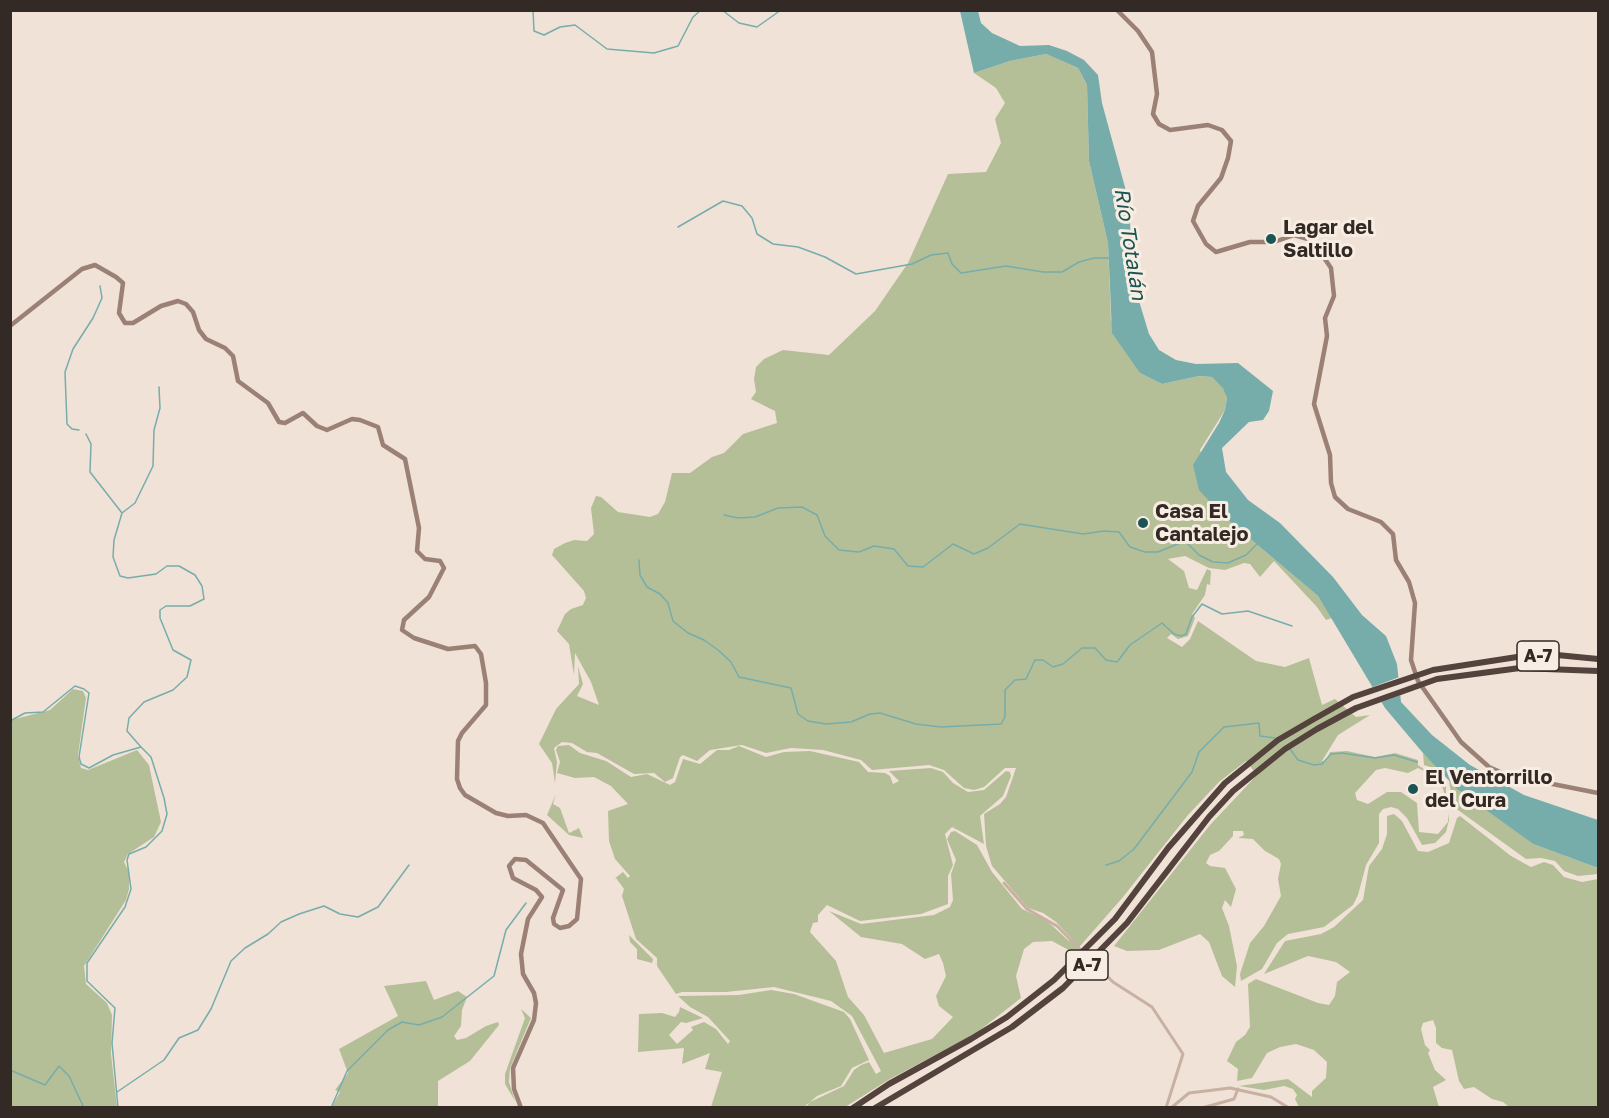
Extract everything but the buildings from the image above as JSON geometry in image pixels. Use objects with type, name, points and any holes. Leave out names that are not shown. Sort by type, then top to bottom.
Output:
[{"type":"highway","name":"A-7","points":[[853,1107],[1006,1017],[1054,980],[1115,919],[1200,809],[1225,783],[1278,740],[1353,697],[1433,670],[1478,662],[1557,656],[1599,659]]},
{"type":"highway","name":"A-7","points":[[875,1107],[1012,1027],[1063,988],[1127,923],[1209,817],[1255,772],[1317,729],[1356,708],[1437,679],[1479,672],[1561,668],[1599,671]]},
{"type":"main road","points":[[1117,10],[1138,31],[1152,52],[1157,94],[1154,114],[1159,124],[1170,130],[1208,125],[1222,130],[1231,141],[1221,178],[1198,206],[1192,221],[1206,244],[1216,252],[1250,242],[1274,242],[1294,235],[1308,239],[1331,268],[1334,296],[1325,318],[1327,336],[1314,404],[1330,456],[1331,483],[1335,497],[1348,509],[1369,515],[1390,528],[1395,541],[1396,560],[1409,582],[1415,603],[1411,660],[1418,681],[1470,753],[1489,767],[1507,775],[1599,793]]},
{"type":"main road","points":[[10,326],[82,269],[95,265],[123,283],[119,313],[125,323],[133,323],[150,310],[171,302],[181,301],[186,304],[193,312],[199,330],[206,339],[225,348],[233,356],[238,381],[268,403],[279,422],[285,423],[303,413],[317,426],[327,430],[352,419],[360,420],[378,427],[383,445],[405,459],[419,528],[417,551],[425,559],[440,561],[444,568],[429,597],[404,620],[402,630],[414,638],[448,649],[476,646],[481,654],[486,683],[486,705],[458,741],[457,779],[460,788],[465,795],[496,813],[508,816],[526,815],[543,823],[581,879],[577,919],[569,926],[560,928],[554,924],[553,918],[563,890],[526,860],[515,859],[509,866],[513,878],[537,890],[542,897],[528,919],[521,954],[523,975],[534,993],[536,1003],[534,1020],[513,1068],[514,1089],[521,1107]]},
{"type":"street","points":[[1004,883],[1026,909],[1045,918],[1113,982],[1152,1007],[1182,1054],[1166,1107]]},
{"type":"street","points":[[1171,1107],[1189,1094],[1206,1090],[1238,1089],[1271,1097],[1288,1107]]},
{"type":"street","points":[[1202,1107],[1234,1099],[1238,1089]]},
{"type":"green space","points":[[1046,54],[1078,68],[1087,85],[1089,161],[1108,243],[1111,320],[1140,373],[1162,384],[1199,376],[1212,377],[1224,388],[1227,398],[1225,410],[1200,450],[1222,515],[1318,596],[1332,618],[1326,620],[1317,607],[1274,561],[1260,577],[1250,564],[1244,563],[1225,570],[1209,568],[1185,556],[1168,559],[1184,571],[1189,588],[1197,590],[1207,569],[1211,571],[1210,585],[1207,584],[1205,595],[1192,614],[1195,618],[1188,636],[1178,639],[1171,634],[1167,638],[1182,647],[1190,639],[1198,621],[1256,661],[1285,667],[1309,658],[1322,705],[1335,699],[1356,717],[1370,715],[1338,735],[1322,761],[1326,761],[1330,752],[1347,751],[1375,757],[1395,753],[1418,760],[1418,765],[1434,776],[1418,768],[1408,773],[1385,768],[1376,770],[1355,793],[1357,800],[1368,804],[1387,792],[1401,792],[1417,803],[1419,832],[1438,834],[1448,822],[1448,813],[1449,820],[1446,832],[1435,843],[1422,845],[1407,818],[1398,809],[1391,807],[1383,809],[1379,814],[1379,843],[1366,865],[1353,905],[1324,927],[1288,934],[1277,943],[1262,969],[1241,981],[1240,974],[1250,943],[1264,926],[1281,896],[1278,879],[1281,864],[1279,859],[1265,851],[1253,839],[1238,838],[1244,835],[1243,831],[1233,831],[1233,836],[1219,851],[1210,855],[1206,863],[1210,866],[1225,868],[1236,889],[1231,907],[1225,900],[1222,908],[1229,926],[1237,966],[1235,987],[1222,976],[1209,942],[1200,934],[1159,950],[1127,951],[1114,946],[1210,825],[1257,775],[1246,761],[1219,782],[1188,815],[1123,897],[1074,953],[1052,941],[1033,942],[1024,949],[1016,976],[1021,998],[975,1034],[890,1079],[845,1107],[806,1107],[810,1102],[844,1086],[854,1070],[861,1065],[869,1062],[876,1074],[881,1071],[852,1016],[831,1001],[774,987],[676,994],[657,966],[657,958],[636,939],[622,896],[624,889],[616,878],[614,879],[623,872],[628,878],[630,876],[615,859],[609,841],[608,811],[628,804],[611,786],[594,777],[575,778],[557,773],[560,762],[556,750],[558,746],[569,745],[580,753],[606,761],[631,777],[647,774],[670,785],[675,782],[683,759],[700,764],[717,750],[729,750],[739,746],[766,757],[784,752],[810,751],[859,762],[868,772],[885,773],[890,776],[893,784],[899,781],[889,771],[931,768],[943,772],[953,783],[968,792],[984,790],[1006,771],[1010,772],[1011,776],[1003,796],[980,816],[984,844],[952,827],[945,834],[953,865],[948,876],[948,904],[921,914],[860,921],[827,905],[818,915],[818,922],[813,923],[810,932],[836,961],[848,997],[864,1015],[884,1053],[932,1039],[953,1017],[939,1006],[936,996],[946,976],[943,963],[939,954],[925,959],[902,944],[861,937],[829,911],[861,924],[934,915],[950,907],[953,900],[951,874],[956,860],[947,839],[951,832],[955,831],[977,845],[992,872],[1022,909],[1046,920],[1069,941],[1072,939],[1056,922],[1043,913],[1028,908],[992,866],[986,846],[984,814],[1000,804],[1006,797],[1016,768],[1005,768],[984,787],[974,790],[964,788],[944,770],[929,765],[872,770],[861,760],[823,750],[791,748],[766,753],[742,745],[710,750],[697,761],[683,755],[680,757],[673,778],[665,782],[654,773],[634,774],[597,753],[587,752],[572,743],[562,742],[554,748],[557,762],[555,783],[552,763],[539,744],[556,709],[579,684],[578,666],[583,684],[577,696],[599,705],[591,682],[575,653],[574,675],[569,644],[557,631],[565,614],[583,605],[586,598],[584,591],[552,555],[554,549],[565,543],[574,540],[587,541],[594,534],[591,508],[596,496],[601,497],[618,512],[650,517],[658,514],[665,502],[672,473],[690,473],[712,457],[724,453],[743,434],[777,423],[775,411],[751,399],[756,392],[754,379],[756,367],[764,359],[783,350],[829,355],[875,311],[908,263],[948,174],[986,172],[1001,143],[995,119],[1005,103],[996,88],[974,73],[1010,61]]},
{"type":"green space","points":[[73,689],[83,691],[86,698],[78,755],[81,768],[88,770],[137,750],[149,765],[161,822],[154,837],[128,854],[124,862],[129,872],[129,889],[126,900],[84,966],[86,984],[107,1003],[112,1015],[111,1054],[117,1107],[11,1107],[11,720],[50,710]]},
{"type":"green space","points":[[1423,753],[1439,768],[1446,783],[1446,798],[1439,777],[1433,768],[1424,765]]},
{"type":"green space","points":[[1449,781],[1533,844],[1598,868],[1598,874],[1578,876],[1564,871],[1555,861],[1541,858],[1526,859],[1453,805]]},
{"type":"green space","points":[[556,794],[553,804],[560,808],[569,833],[579,828],[583,838],[569,835],[547,815]]},
{"type":"green space","points":[[1394,814],[1402,821],[1418,851],[1428,852],[1449,843],[1457,818],[1460,816],[1511,856],[1531,867],[1544,862],[1553,865],[1564,877],[1582,882],[1598,879],[1598,1107],[1509,1107],[1474,1087],[1464,1089],[1459,1081],[1452,1050],[1442,1048],[1436,1043],[1436,1028],[1433,1020],[1423,1023],[1421,1029],[1435,1070],[1446,1080],[1433,1087],[1439,1107],[1299,1107],[1295,1099],[1297,1095],[1293,1089],[1284,1086],[1264,1090],[1239,1086],[1288,1079],[1312,1097],[1312,1091],[1326,1078],[1327,1062],[1314,1050],[1296,1044],[1280,1047],[1267,1053],[1252,1078],[1237,1081],[1238,1069],[1227,1061],[1236,1042],[1245,1035],[1250,1027],[1248,984],[1256,979],[1318,1003],[1329,1005],[1335,996],[1337,982],[1350,972],[1336,962],[1308,956],[1264,974],[1285,941],[1321,934],[1334,927],[1363,900],[1369,866],[1382,849],[1387,834],[1387,816]]},
{"type":"green space","points":[[629,935],[653,959],[652,963],[637,959],[637,949],[630,942]]},
{"type":"green space","points":[[426,981],[434,1000],[458,991],[467,997],[462,1010],[461,1026],[454,1036],[457,1040],[466,1038],[486,1026],[498,1022],[499,1025],[470,1061],[438,1081],[438,1107],[331,1108],[340,1092],[335,1090],[348,1073],[339,1049],[398,1016],[384,986]]},
{"type":"green space","points":[[771,990],[794,994],[844,1012],[850,1019],[869,1060],[852,1068],[841,1086],[817,1096],[804,1107],[711,1107],[722,1072],[705,1069],[710,1053],[682,1064],[684,1048],[638,1052],[639,1014],[662,1013],[675,1017],[680,1007],[703,1018],[686,1023],[681,1022],[669,1035],[677,1044],[693,1030],[691,1027],[704,1022],[716,1029],[728,1044],[730,1041],[708,1017],[690,1007],[678,996],[739,995]]},
{"type":"green space","points":[[521,1009],[531,1018],[510,1068],[509,1082],[515,1101],[505,1084],[505,1074],[525,1018]]},
{"type":"water","name":"Río Totalán","points":[[960,11],[978,11],[981,23],[992,33],[1020,46],[1049,45],[1067,51],[1084,60],[1098,75],[1102,103],[1129,202],[1133,281],[1149,334],[1159,350],[1176,360],[1196,364],[1238,363],[1273,391],[1269,411],[1263,420],[1249,422],[1222,448],[1226,472],[1248,500],[1280,523],[1333,577],[1362,615],[1386,636],[1397,664],[1401,702],[1432,735],[1470,765],[1524,795],[1598,820],[1598,868],[1533,844],[1456,788],[1385,708],[1318,596],[1222,515],[1199,490],[1193,465],[1219,423],[1227,398],[1223,388],[1212,377],[1199,376],[1162,384],[1140,373],[1112,333],[1108,243],[1089,161],[1087,85],[1078,68],[1046,54],[1010,61],[974,73]]},
{"type":"pier","points":[[1402,676],[1403,694],[1379,703],[1370,688]]},
{"type":"waterway","points":[[533,10],[534,31],[544,35],[560,27],[575,25],[607,49],[654,53],[678,46],[693,17],[701,10]]},
{"type":"waterway","points":[[722,10],[739,23],[757,27],[781,10]]},
{"type":"waterway","name":"Río Totalán","points":[[678,227],[723,201],[742,206],[752,218],[757,234],[773,244],[798,247],[825,257],[856,274],[912,264],[931,255],[948,253],[952,264],[961,273],[1006,266],[1043,272],[1062,272],[1079,262],[1094,258],[1110,258]]},
{"type":"waterway","points":[[79,430],[72,429],[67,424],[65,372],[73,349],[93,318],[102,298],[100,286]]},
{"type":"waterway","points":[[141,747],[127,731],[129,718],[144,702],[173,690],[187,677],[191,660],[173,650],[160,618],[160,610],[166,606],[190,606],[204,599],[202,586],[195,575],[179,566],[167,566],[156,574],[128,578],[120,576],[113,557],[114,540],[122,513],[135,503],[153,466],[154,430],[160,408],[159,387]]},
{"type":"waterway","points":[[86,434],[91,444],[90,472],[122,513]]},
{"type":"waterway","points":[[724,515],[738,518],[755,517],[778,508],[802,507],[817,515],[825,536],[839,550],[859,552],[874,546],[894,549],[908,566],[923,567],[953,544],[974,554],[988,548],[1020,524],[1083,534],[1104,531],[1119,532],[1130,547],[1145,552],[1158,552],[1185,541],[1199,555],[1213,562],[1228,563],[1246,555],[1258,543]]},
{"type":"waterway","points":[[639,560],[640,575],[647,587],[660,594],[668,603],[673,621],[688,633],[718,650],[731,662],[739,677],[791,688],[798,714],[808,721],[826,724],[851,722],[870,714],[880,713],[916,724],[941,727],[1001,724],[1005,717],[1005,690],[1015,680],[1026,679],[1035,660],[1043,660],[1053,667],[1063,664],[1082,648],[1095,648],[1106,660],[1117,662],[1130,645],[1162,623],[1174,634],[1181,636],[1186,634],[1192,617],[1202,604],[1222,614],[1248,611],[1292,626]]},
{"type":"waterway","points":[[10,721],[25,713],[43,712],[75,686],[84,689],[89,693],[79,757],[81,764],[89,768],[113,755],[141,747],[151,757],[164,798],[167,814],[162,831],[146,847],[129,854],[127,860],[131,889],[125,907],[87,963],[87,981],[115,1008],[112,1043],[118,1108]]},
{"type":"waterway","points":[[1106,865],[1119,861],[1134,849],[1192,772],[1199,752],[1224,727],[1259,723],[1260,736],[1275,738]]},
{"type":"waterway","points":[[1290,749],[1298,760],[1314,765],[1322,764],[1331,754],[1342,753],[1375,758],[1394,755],[1417,762]]},
{"type":"waterway","points":[[117,1092],[164,1060],[179,1038],[198,1030],[211,1009],[231,961],[245,948],[268,934],[281,922],[324,906],[340,914],[358,917],[378,907],[409,865]]},
{"type":"waterway","points":[[331,1108],[347,1071],[388,1030],[402,1022],[419,1025],[442,1017],[494,976],[506,930],[526,903]]},
{"type":"waterway","points":[[10,1070],[45,1085],[59,1066],[69,1076],[84,1108]]},
{"type":"place","name":"Lagar del Saltillo","points":[[1271,239]]},
{"type":"place","name":"Casa El Cantalejo","points":[[1143,523]]},
{"type":"place","name":"El Ventorrillo del Cura","points":[[1413,789]]}]
